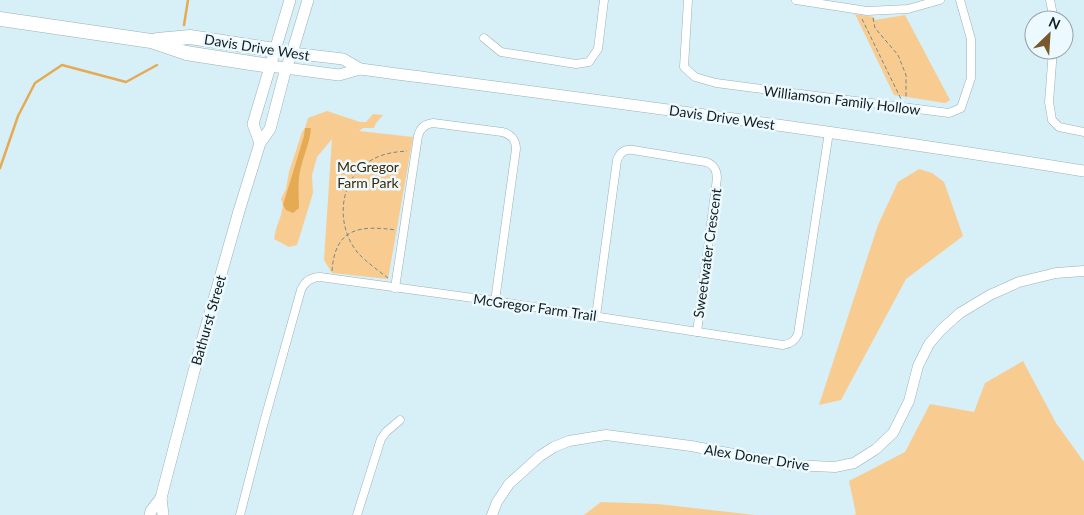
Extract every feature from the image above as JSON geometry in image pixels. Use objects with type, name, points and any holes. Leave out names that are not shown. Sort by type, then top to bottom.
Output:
[{"type":"highway","name":"Davis Drive West","points":[[0,19],[151,41],[186,53],[270,66]]},
{"type":"highway","name":"Davis Drive West","points":[[151,41],[190,37],[275,50]]},
{"type":"main road","points":[[260,143],[253,124],[290,0]]},
{"type":"main road","name":"Bathurst Street","points":[[163,515],[162,498],[199,352],[260,143],[270,129],[286,68],[308,0]]},
{"type":"main road","name":"Davis Drive West","points":[[275,50],[343,58],[360,69]]},
{"type":"main road","name":"Davis Drive West","points":[[270,66],[339,75],[360,69],[829,132],[973,153],[1084,172]]},
{"type":"main road","name":"Bathurst Street","points":[[150,515],[162,498]]},
{"type":"street","points":[[484,38],[501,52],[576,64],[589,62],[598,49],[604,0]]},
{"type":"street","name":"Williamson Family Hollow","points":[[688,0],[684,67],[695,77],[716,84],[949,114],[960,108],[971,78],[971,39],[960,0]]},
{"type":"street","points":[[796,0],[872,11],[908,9],[940,0]]},
{"type":"street","points":[[1052,60],[1049,102],[1052,120],[1059,127],[1084,132]]},
{"type":"street","points":[[395,286],[420,129],[431,123],[504,132],[514,140],[516,149],[495,301]]},
{"type":"street","name":"McGregor Farm Trail","points":[[240,515],[301,290],[310,279],[318,277],[395,286],[783,345],[791,343],[798,334],[829,132]]},
{"type":"street","name":"Sweetwater Crescent","points":[[596,316],[617,160],[622,152],[631,150],[706,162],[712,165],[716,171],[717,180],[697,332]]},
{"type":"street","name":"Alex Doner Drive","points":[[492,515],[497,502],[509,484],[540,456],[554,447],[569,441],[606,435],[691,446],[791,465],[834,467],[854,463],[876,449],[893,433],[909,401],[918,366],[929,344],[960,313],[990,295],[1019,282],[1056,273],[1084,271]]},
{"type":"street","points":[[356,515],[381,439],[400,420]]},
{"type":"path","points":[[857,10],[906,108]]},
{"type":"path","points":[[872,11],[875,28],[898,55],[906,75],[906,108]]},
{"type":"path","points":[[395,286],[358,253],[347,235],[342,215],[344,195],[353,177],[366,163],[384,154],[416,150]]},
{"type":"path","points":[[332,273],[334,254],[339,243],[347,235],[358,229],[369,227],[403,231]]},
{"type":"green space","points":[[855,14],[874,17],[875,20],[905,15],[950,100],[945,103],[894,95]]},
{"type":"green space","name":"McGregor Farm Park","points":[[327,111],[360,122],[366,122],[373,114],[383,115],[374,128],[363,128],[359,131],[413,137],[388,279],[332,273],[324,260],[332,139],[317,157],[312,175],[313,193],[297,245],[289,247],[274,239],[283,205],[281,199],[286,189],[289,172],[302,132],[308,118]]},
{"type":"green space","points":[[919,169],[932,173],[944,182],[963,236],[906,279],[841,400],[819,405],[878,225],[898,182]]},
{"type":"green space","points":[[1023,361],[1056,423],[1084,462],[1084,515],[854,515],[856,514],[849,481],[905,452],[930,404],[974,412],[985,383]]},
{"type":"green space","points":[[601,502],[658,504],[755,515],[584,515]]},
{"type":"shaded area","points":[[305,128],[311,128],[300,172],[298,188],[299,208],[293,213],[286,210],[283,205]]},
{"type":"waterway","points":[[184,25],[188,0]]},
{"type":"waterway","points":[[0,168],[18,116],[35,83],[62,65],[126,82],[157,65]]}]
